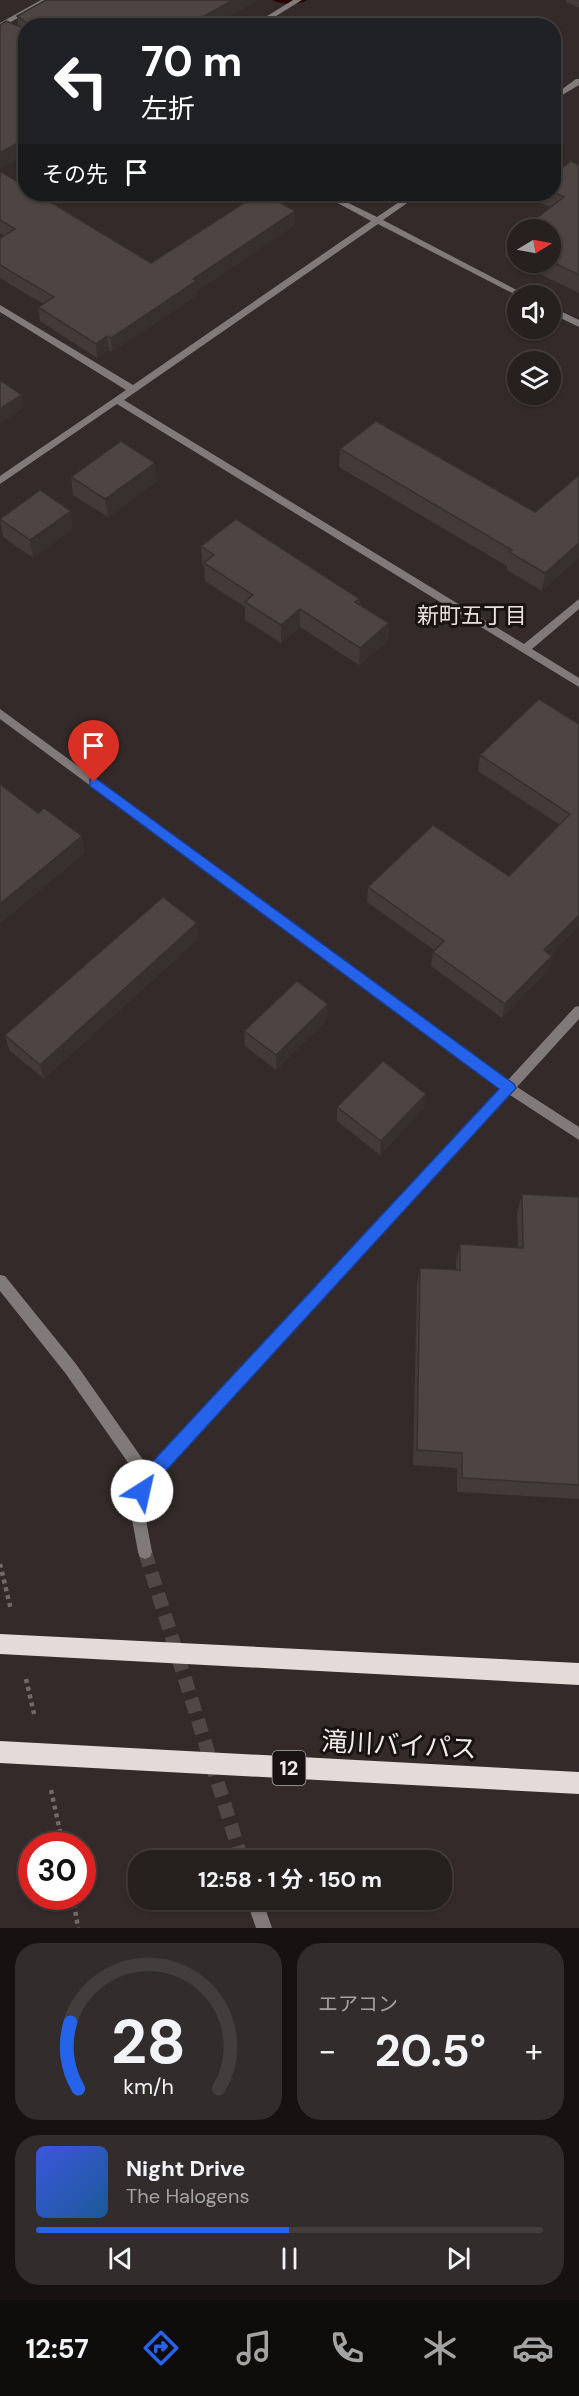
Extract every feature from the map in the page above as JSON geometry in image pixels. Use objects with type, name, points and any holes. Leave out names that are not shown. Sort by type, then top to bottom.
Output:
[{"type":"highway","points":[[9,1645],[579,1674]]},
{"type":"highway","name":"滝川バイパス","points":[[0,1752],[579,1783]]},
{"type":"street","points":[[9,31],[0,26],[46,0]]},
{"type":"street","points":[[268,18],[298,0]]},
{"type":"street","points":[[561,93],[579,81]]},
{"type":"street","points":[[339,201],[507,287]]},
{"type":"street","points":[[0,481],[406,201]]},
{"type":"street","points":[[0,308],[132,389]]},
{"type":"street","points":[[561,315],[579,324]]},
{"type":"street","points":[[117,400],[579,683]]},
{"type":"street","points":[[524,650],[579,603]]},
{"type":"street","points":[[0,713],[509,1088],[579,1134]]},
{"type":"street","points":[[145,1552],[136,1503],[148,1479],[579,1011]]},
{"type":"street","points":[[0,1281],[71,1369],[148,1479]]},
{"type":"street","points":[[258,1910],[264,1928]]},
{"type":"path","points":[[0,1564],[9,1645]]},
{"type":"path","points":[[76,1910],[78,1928]]},
{"type":"building","points":[[46,0],[233,0],[200,18],[20,18],[17,16]]},
{"type":"building","points":[[6,21],[18,26],[18,143],[0,153],[0,25]]},
{"type":"building","points":[[571,161],[579,165],[579,275],[561,266],[561,219],[535,219],[561,201],[564,197],[561,196],[561,169]]},
{"type":"building","points":[[0,171],[18,182],[18,201],[49,201],[151,263],[247,201],[277,201],[295,211],[193,279],[196,281],[111,338],[107,336],[96,344],[38,307],[54,297],[0,265],[0,238],[15,229],[0,220]]},
{"type":"building","points":[[0,380],[22,395],[0,409]]},
{"type":"building","points":[[376,421],[535,512],[579,475],[579,543],[545,573],[509,552],[512,550],[340,449]]},
{"type":"building","points":[[121,441],[155,463],[105,499],[71,477]]},
{"type":"building","points":[[40,490],[71,511],[30,540],[0,519]]},
{"type":"building","points":[[236,519],[360,599],[355,602],[389,623],[360,648],[300,609],[281,625],[245,602],[253,595],[204,563],[214,555],[201,546]]},
{"type":"building","points":[[539,699],[579,724],[579,915],[544,950],[552,956],[505,1004],[433,952],[444,941],[368,887],[433,825],[509,876],[570,814],[480,755]]},
{"type":"building","points":[[0,784],[38,813],[44,808],[82,836],[0,904]]},
{"type":"building","points":[[163,897],[197,923],[40,1065],[5,1035]]},
{"type":"building","points":[[297,981],[328,1004],[276,1055],[244,1031]]},
{"type":"building","points":[[383,1061],[426,1094],[381,1141],[337,1107]]},
{"type":"building","points":[[522,1194],[579,1197],[579,1485],[462,1478],[462,1453],[417,1450],[420,1268],[460,1270],[460,1244],[523,1248]]},
{"type":"waterway","points":[[277,0],[303,0]]},
{"type":"tunnel","points":[[145,1552],[239,1850]]},
{"type":"district","name":"新町五丁目","points":[[472,615]]},
{"type":"route","points":[[94,782],[509,1088],[148,1479],[142,1491]]}]
